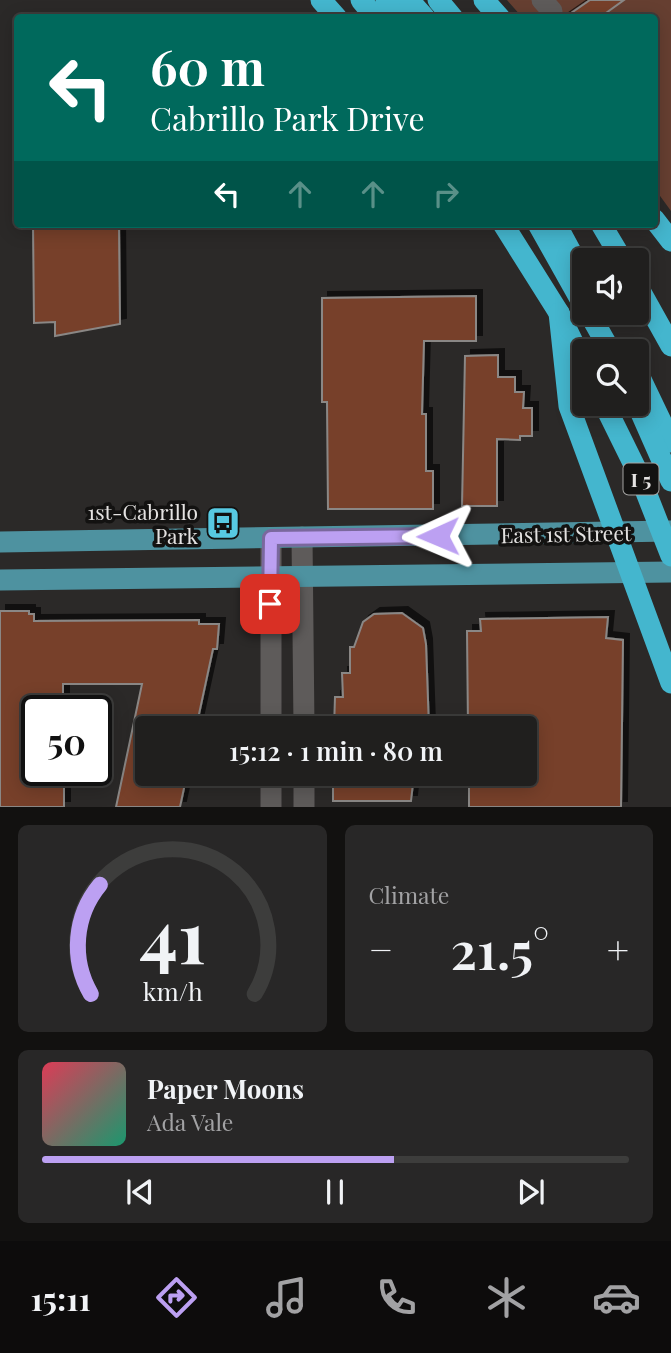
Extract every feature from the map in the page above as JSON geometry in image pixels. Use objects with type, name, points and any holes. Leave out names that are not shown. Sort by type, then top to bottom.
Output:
[{"type":"highway","points":[[321,0],[333,14]]},
{"type":"highway","points":[[361,0],[373,14]]},
{"type":"highway","points":[[386,0],[397,14]]},
{"type":"highway","points":[[409,0],[421,14]]},
{"type":"highway","points":[[438,0],[450,14]]},
{"type":"highway","points":[[484,0],[496,14]]},
{"type":"highway","points":[[658,224],[671,242]]},
{"type":"highway","points":[[506,228],[559,313],[572,340]]},
{"type":"highway","points":[[540,228],[572,285]]},
{"type":"highway","points":[[558,228],[572,253]]},
{"type":"highway","points":[[603,228],[615,248]]},
{"type":"highway","points":[[649,307],[671,346]]},
{"type":"highway","points":[[559,313],[569,407],[671,684]]},
{"type":"highway","points":[[649,396],[671,442]]},
{"type":"highway","name":"I 5","points":[[610,416],[640,477],[671,556]]},
{"type":"highway","points":[[642,416],[671,481]]},
{"type":"main road","name":"East 1st Street","points":[[0,542],[671,531]]},
{"type":"main road","name":"East 1st Street","points":[[0,580],[671,572]]},
{"type":"street","points":[[302,537],[304,716]]},
{"type":"street","points":[[271,538],[271,716]]},
{"type":"street","points":[[271,786],[271,807]]},
{"type":"street","points":[[304,786],[304,807]]},
{"type":"shaded area","points":[[507,0],[671,0],[671,211],[658,193],[658,14],[519,14]]},
{"type":"building","points":[[590,0],[624,0],[605,14],[570,14]]},
{"type":"building","points":[[33,228],[119,228],[120,324],[55,336],[55,322],[34,323]]},
{"type":"building","points":[[476,296],[476,341],[424,341],[422,414],[426,414],[426,471],[433,471],[433,509],[328,509],[327,402],[322,402],[322,298]]},
{"type":"building","points":[[498,355],[498,377],[515,377],[515,392],[524,392],[523,408],[532,408],[532,436],[520,436],[520,440],[497,439],[497,506],[462,506],[465,356]]},
{"type":"building","points":[[0,611],[29,611],[29,614],[34,614],[34,621],[199,620],[199,624],[219,624],[217,649],[213,649],[199,716],[135,716],[142,684],[63,684],[63,695],[21,695],[21,786],[64,786],[64,807],[0,807]]},
{"type":"building","points":[[402,613],[423,628],[429,716],[334,716],[335,697],[343,697],[342,673],[350,673],[350,647],[354,647],[363,622],[374,614]]},
{"type":"building","points":[[608,617],[606,638],[623,640],[621,807],[469,807],[469,786],[537,786],[537,716],[468,716],[467,631],[481,631],[480,619]]},
{"type":"building","points":[[135,717],[135,786],[184,786],[180,807],[116,807]]},
{"type":"building","points":[[333,786],[413,786],[411,801],[333,801]]},
{"type":"place","name":"1st-Cabrillo Park","points":[[223,523]]},
{"type":"route","points":[[270,604],[271,538],[438,536]]}]
